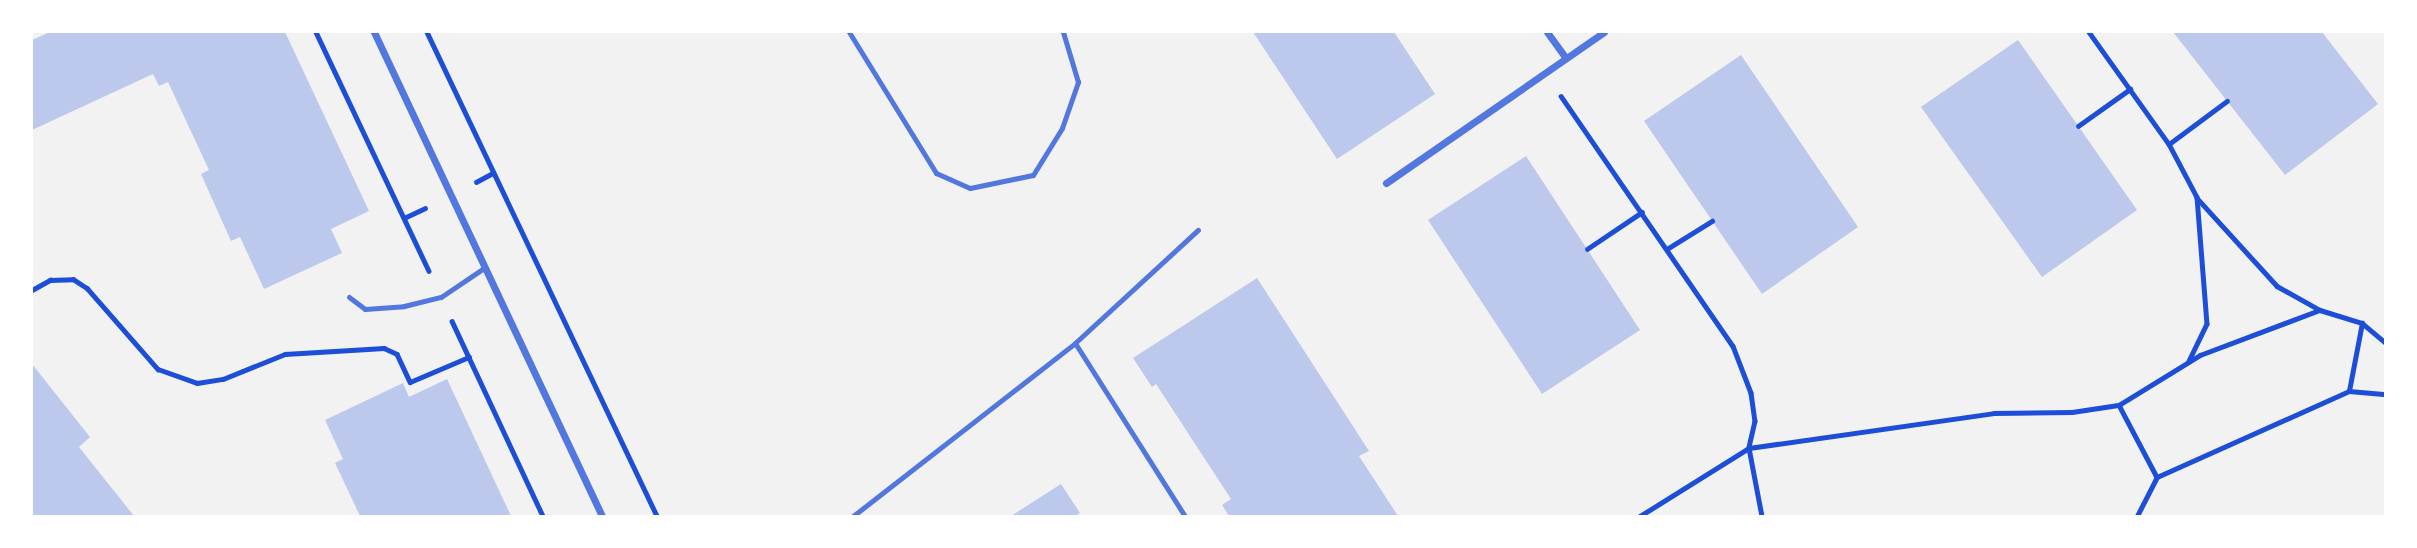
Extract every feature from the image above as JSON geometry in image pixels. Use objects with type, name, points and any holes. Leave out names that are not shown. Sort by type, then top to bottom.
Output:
[{"type":"street","points":[[374,32],[602,516]]},
{"type":"street","points":[[1547,32],[1565,57]]},
{"type":"street","points":[[1386,183],[1604,32]]},
{"type":"lane","points":[[849,32],[936,173],[970,188],[1033,175],[1062,128],[1078,82],[1063,32]]},
{"type":"lane","points":[[853,516],[1075,343],[1198,230]]},
{"type":"lane","points":[[349,297],[365,309],[441,297],[484,268]]},
{"type":"lane","points":[[1075,343],[1185,516]]},
{"type":"path","points":[[316,32],[543,516]]},
{"type":"path","points":[[427,32],[657,516]]},
{"type":"path","points":[[2089,32],[2169,144],[2197,197],[2277,286],[2320,310],[2362,323],[2385,343]]},
{"type":"path","points":[[1545,72],[1733,346],[1751,393],[1755,421],[1749,448],[1762,516]]},
{"type":"path","points":[[2078,126],[2130,89]]},
{"type":"path","points":[[2169,144],[2227,100]]},
{"type":"path","points":[[2189,360],[2207,324],[2197,197]]},
{"type":"path","points":[[1587,249],[1642,212]]},
{"type":"path","points":[[1667,249],[1712,221]]},
{"type":"path","points":[[32,290],[50,280],[73,279],[87,288],[158,369],[197,383],[223,379],[285,354],[384,348],[397,354],[410,382],[468,357]]},
{"type":"path","points":[[1640,516],[1749,448],[1994,413],[2072,412],[2119,405],[2189,360],[2320,310]]},
{"type":"path","points":[[2349,391],[2362,323]]},
{"type":"path","points":[[2137,516],[2157,477],[2349,391],[2385,394]]},
{"type":"path","points":[[2119,405],[2157,477]]},
{"type":"building","points":[[50,32],[285,32],[369,211],[331,229],[342,253],[264,289],[240,237],[231,241],[201,174],[209,170],[168,82],[159,86],[153,74],[32,130],[32,40]]},
{"type":"building","points":[[1253,32],[1394,32],[1435,94],[1337,159]]},
{"type":"building","points":[[2173,32],[2322,32],[2378,104],[2285,175]]},
{"type":"building","points":[[2018,40],[2137,210],[2042,277],[1921,107]]},
{"type":"building","points":[[1741,55],[1858,227],[1762,294],[1644,121]]},
{"type":"building","points":[[1526,156],[1640,330],[1542,394],[1428,220]]},
{"type":"building","points":[[1257,278],[1369,451],[1359,456],[1398,516],[1229,516],[1222,505],[1231,499],[1156,384],[1152,387],[1133,358]]},
{"type":"building","points":[[32,364],[90,437],[79,447],[134,516],[32,516]]},
{"type":"building","points":[[447,379],[511,516],[360,516],[335,463],[343,459],[325,420],[403,383],[409,397]]},
{"type":"building","points":[[1061,484],[1080,513],[1075,516],[1011,516]]}]
